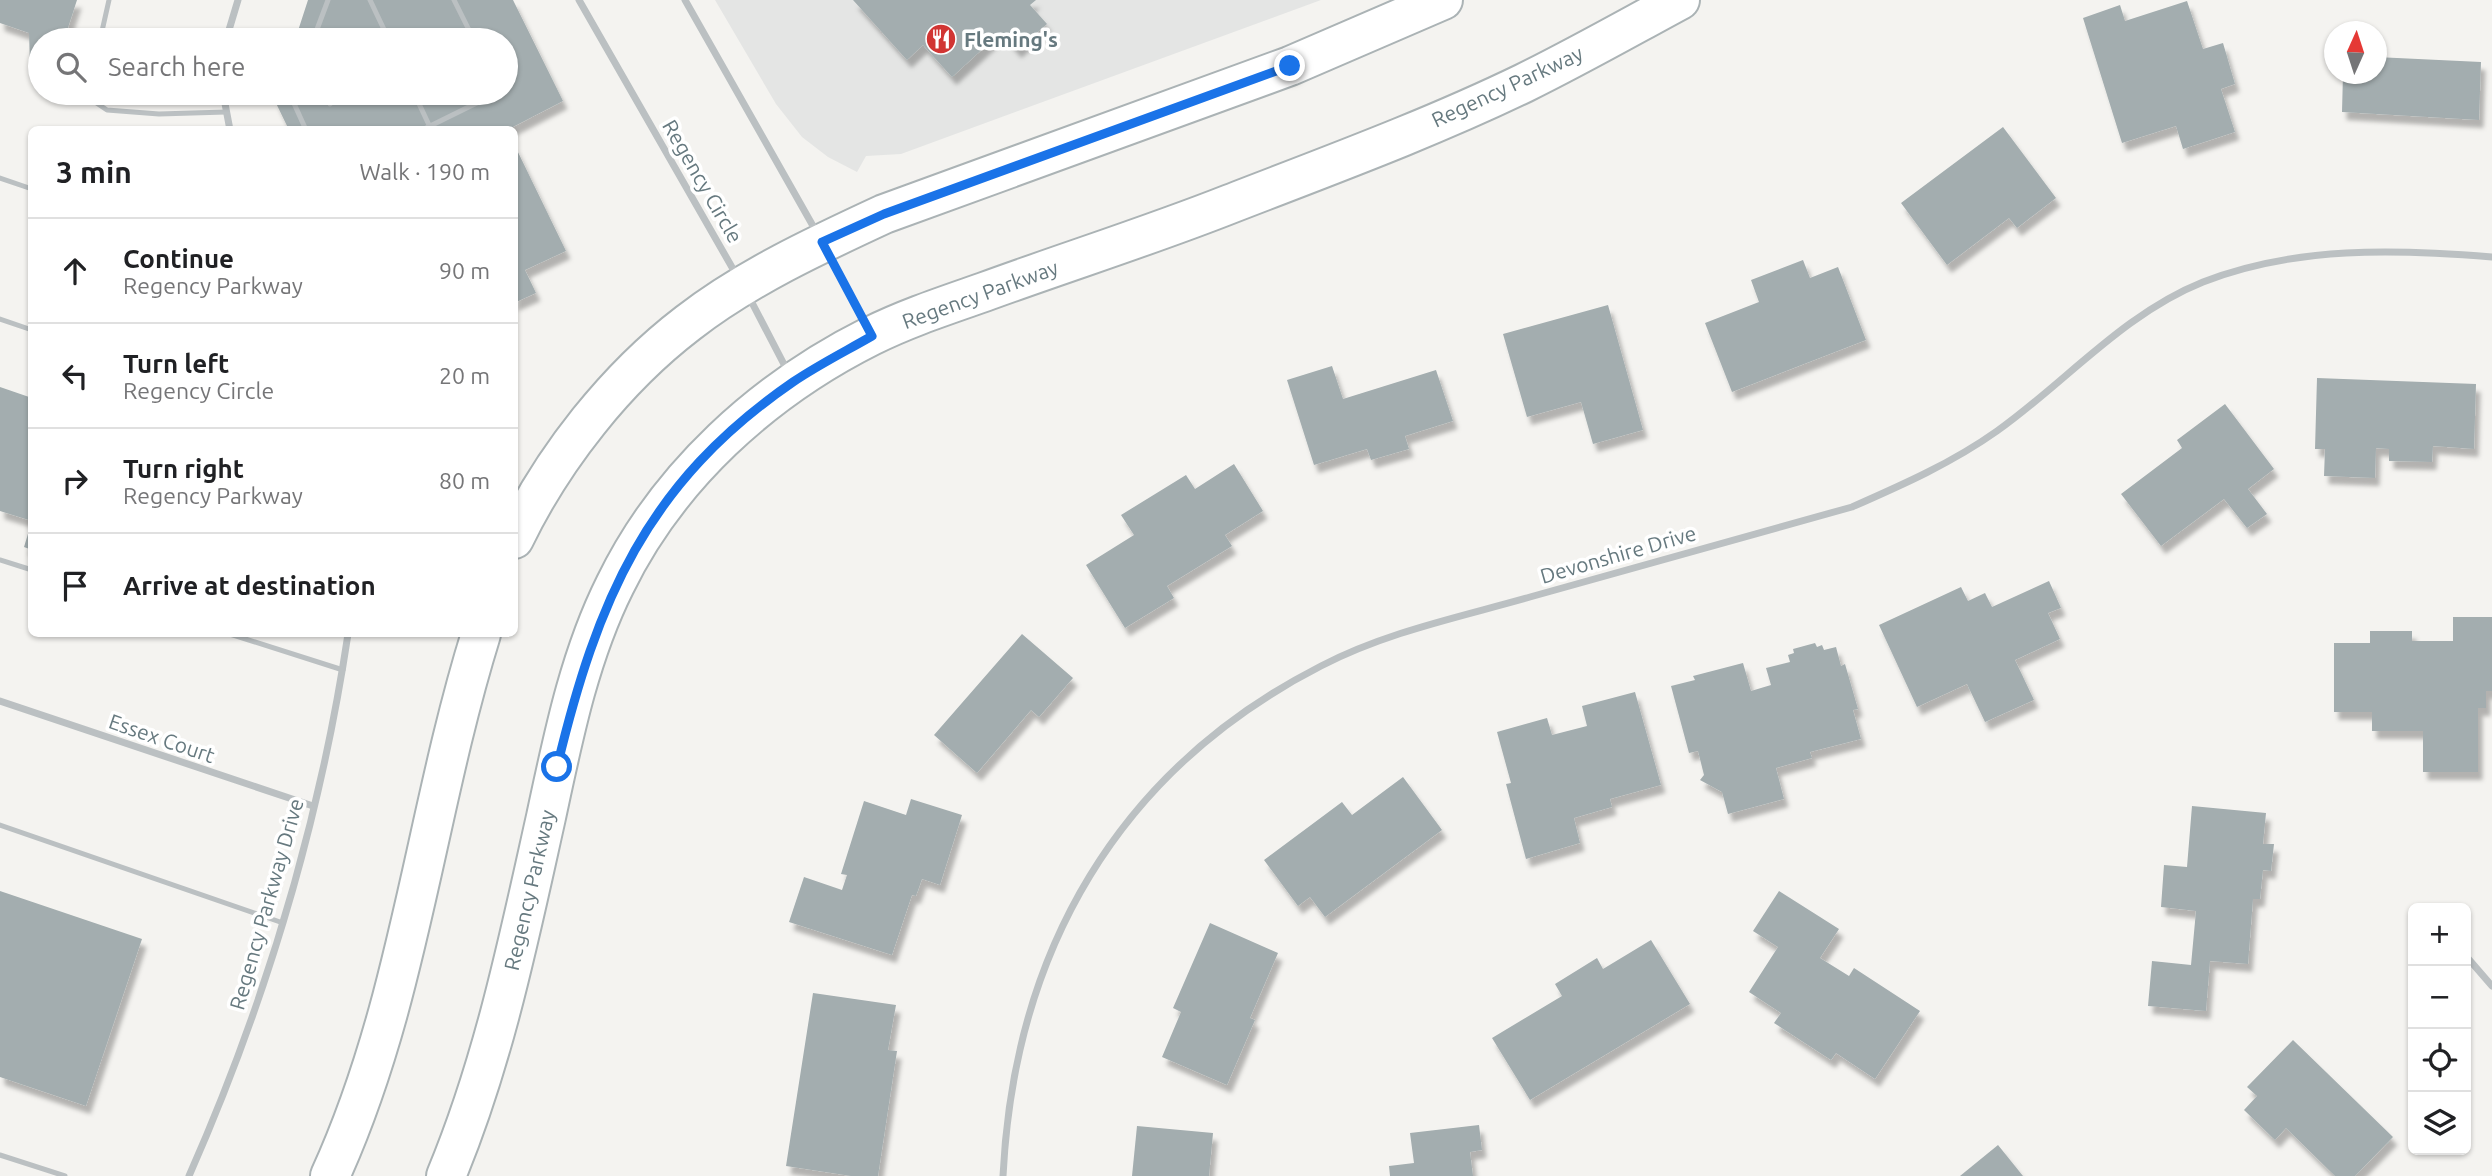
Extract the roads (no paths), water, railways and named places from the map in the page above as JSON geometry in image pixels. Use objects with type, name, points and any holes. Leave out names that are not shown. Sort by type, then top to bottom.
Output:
[{"type":"main road","points":[[518,528],[573,445],[635,370],[688,323],[743,287],[822,242],[884,214],[1290,66],[1443,0]]},
{"type":"main road","name":"Regency Parkway","points":[[446,1176],[487,1062],[571,706],[593,635],[613,587],[653,519],[679,485],[730,432],[793,382],[872,336],[942,307],[1227,206],[1386,141],[1522,84],[1680,0]]},
{"type":"main road","points":[[330,1176],[364,1094],[386,1027],[412,925],[452,739],[480,637]]},
{"type":"street","points":[[230,28],[238,0]]},
{"type":"street","name":"Regency Circle","points":[[579,0],[743,287],[793,382]]},
{"type":"street","points":[[685,0],[872,336]]},
{"type":"street","points":[[225,105],[229,126]]},
{"type":"street","name":"Devonshire Drive","points":[[1003,1176],[1005,1144],[1020,1050],[1050,951],[1070,905],[1094,866],[1135,811],[1194,751],[1256,704],[1322,665],[1397,634],[1852,507],[1923,476],[1998,430],[2107,340],[2202,283],[2248,267],[2307,256],[2370,252],[2492,257]]},
{"type":"street","name":"Regency Parkway Drive","points":[[189,1176],[254,1011],[283,923],[313,806],[343,670],[348,637]]},
{"type":"street","name":"Essex Court","points":[[0,701],[313,806]]},
{"type":"street","points":[[2471,963],[2492,986]]},
{"type":"lane","points":[[103,28],[109,0]]},
{"type":"lane","points":[[318,28],[328,0]]},
{"type":"lane","points":[[370,0],[383,28]]},
{"type":"lane","points":[[454,0],[468,28]]},
{"type":"lane","points":[[101,105],[107,110],[159,114],[226,112]]},
{"type":"lane","points":[[295,105],[304,126]]},
{"type":"lane","points":[[420,105],[429,125],[472,105]]},
{"type":"lane","points":[[0,178],[28,188]]},
{"type":"lane","points":[[0,319],[28,329]]},
{"type":"lane","points":[[0,560],[28,569]]},
{"type":"lane","points":[[239,637],[343,670]]},
{"type":"lane","points":[[0,825],[283,923]]},
{"type":"lane","points":[[0,1155],[65,1176]]},
{"type":"place","name":"Fleming's","points":[[941,39]]}]
